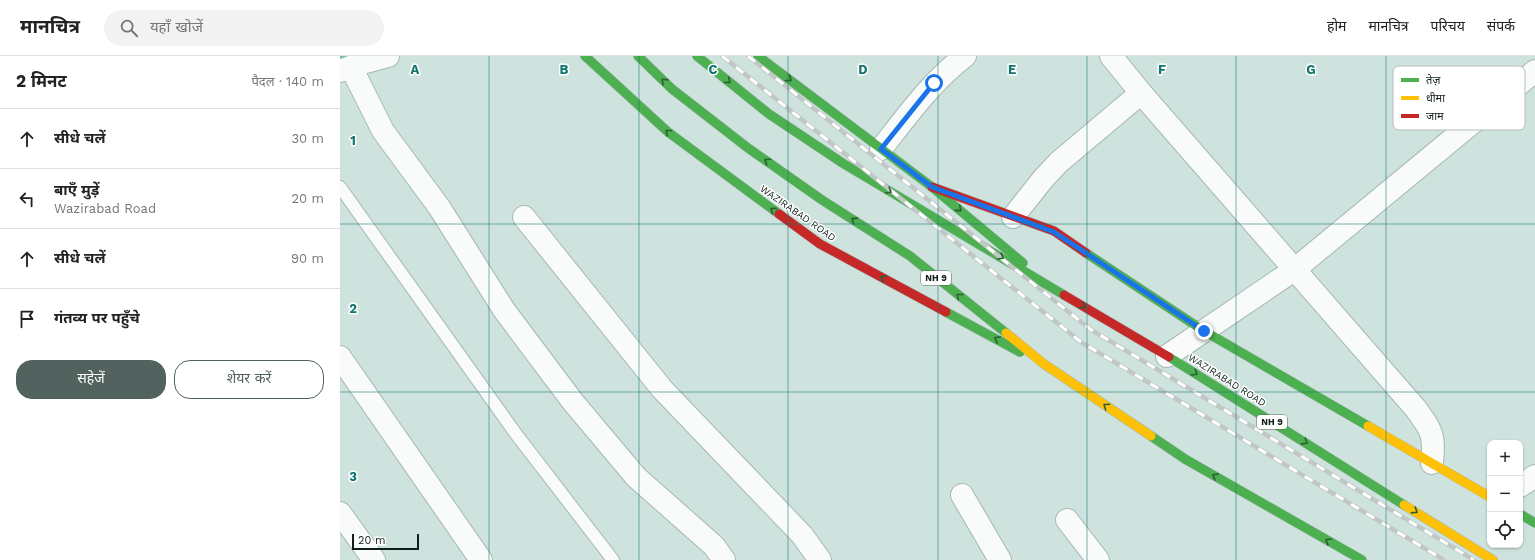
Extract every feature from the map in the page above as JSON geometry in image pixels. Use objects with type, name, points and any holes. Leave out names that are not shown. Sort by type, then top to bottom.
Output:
[{"type":"main road","name":"WAZIRABAD ROAD","points":[[585,56],[668,132],[820,244],[1044,364]]},
{"type":"main road","name":"WAZIRABAD ROAD","points":[[638,56],[672,89],[748,148],[822,200],[910,256],[1044,364],[1185,459],[1362,560]]},
{"type":"main road","name":"WAZIRABAD ROAD","points":[[697,56],[769,114],[844,164],[1167,356],[1494,560]]},
{"type":"main road","name":"WAZIRABAD ROAD","points":[[758,56],[932,187],[1050,286]]},
{"type":"main road","points":[[932,187],[1054,232],[1204,331],[1487,495]]},
{"type":"main road","points":[[1523,516],[1535,523]]},
{"type":"street","points":[[388,56],[351,63],[383,131],[440,207],[504,310],[573,402],[636,477],[714,546],[724,560]]},
{"type":"street","points":[[881,149],[934,83],[949,68],[965,56]]},
{"type":"street","points":[[1111,56],[1141,93],[1416,409],[1427,424],[1433,436],[1434,448],[1432,463]]},
{"type":"street","points":[[1525,79],[1535,71]]},
{"type":"street","points":[[1013,217],[1043,179],[1059,162],[1141,93]]},
{"type":"street","points":[[1167,356],[1294,270],[1464,130]]},
{"type":"street","points":[[524,217],[662,389],[802,536],[820,560]]},
{"type":"street","points":[[340,357],[481,560]]},
{"type":"street","points":[[1523,484],[1535,476]]},
{"type":"street","points":[[962,495],[1000,560]]},
{"type":"street","points":[[340,513],[374,560]]},
{"type":"street","points":[[1066,520],[1098,560]]},
{"type":"lane","points":[[340,187],[516,434],[613,560]]},
{"type":"waterway","points":[[340,59],[349,56]]},
{"type":"railway","points":[[722,56],[1081,342],[1444,560]]},
{"type":"railway","points":[[748,56],[1090,329],[1474,560]]},
{"type":"traffic: fast","points":[[585,56],[668,132],[779,214]]},
{"type":"traffic: fast","points":[[638,56],[672,89],[748,148],[822,200],[910,256],[1006,333]]},
{"type":"traffic: fast","points":[[697,56],[769,114],[844,164],[1064,295]]},
{"type":"traffic: fast","points":[[758,56],[932,187],[1023,263]]},
{"type":"traffic: fast","points":[[1086,253],[1204,331],[1368,426]]},
{"type":"traffic: fast","points":[[946,312],[1020,352]]},
{"type":"traffic: fast","points":[[1169,357],[1404,505]]},
{"type":"traffic: fast","points":[[1151,436],[1185,459],[1362,560]]},
{"type":"traffic: fast","points":[[1523,516],[1535,523]]},
{"type":"traffic: slow","points":[[1006,333],[1044,364],[1151,436]]},
{"type":"traffic: slow","points":[[1368,426],[1487,495]]},
{"type":"traffic: slow","points":[[1404,505],[1493,560]]},
{"type":"traffic: jam","points":[[932,187],[1054,231],[1086,253]]},
{"type":"traffic: jam","points":[[779,214],[820,244],[946,312]]},
{"type":"traffic: jam","points":[[1064,295],[1169,357]]},
{"type":"route","points":[[934,83],[881,149],[932,187],[1054,232],[1204,331]]}]
